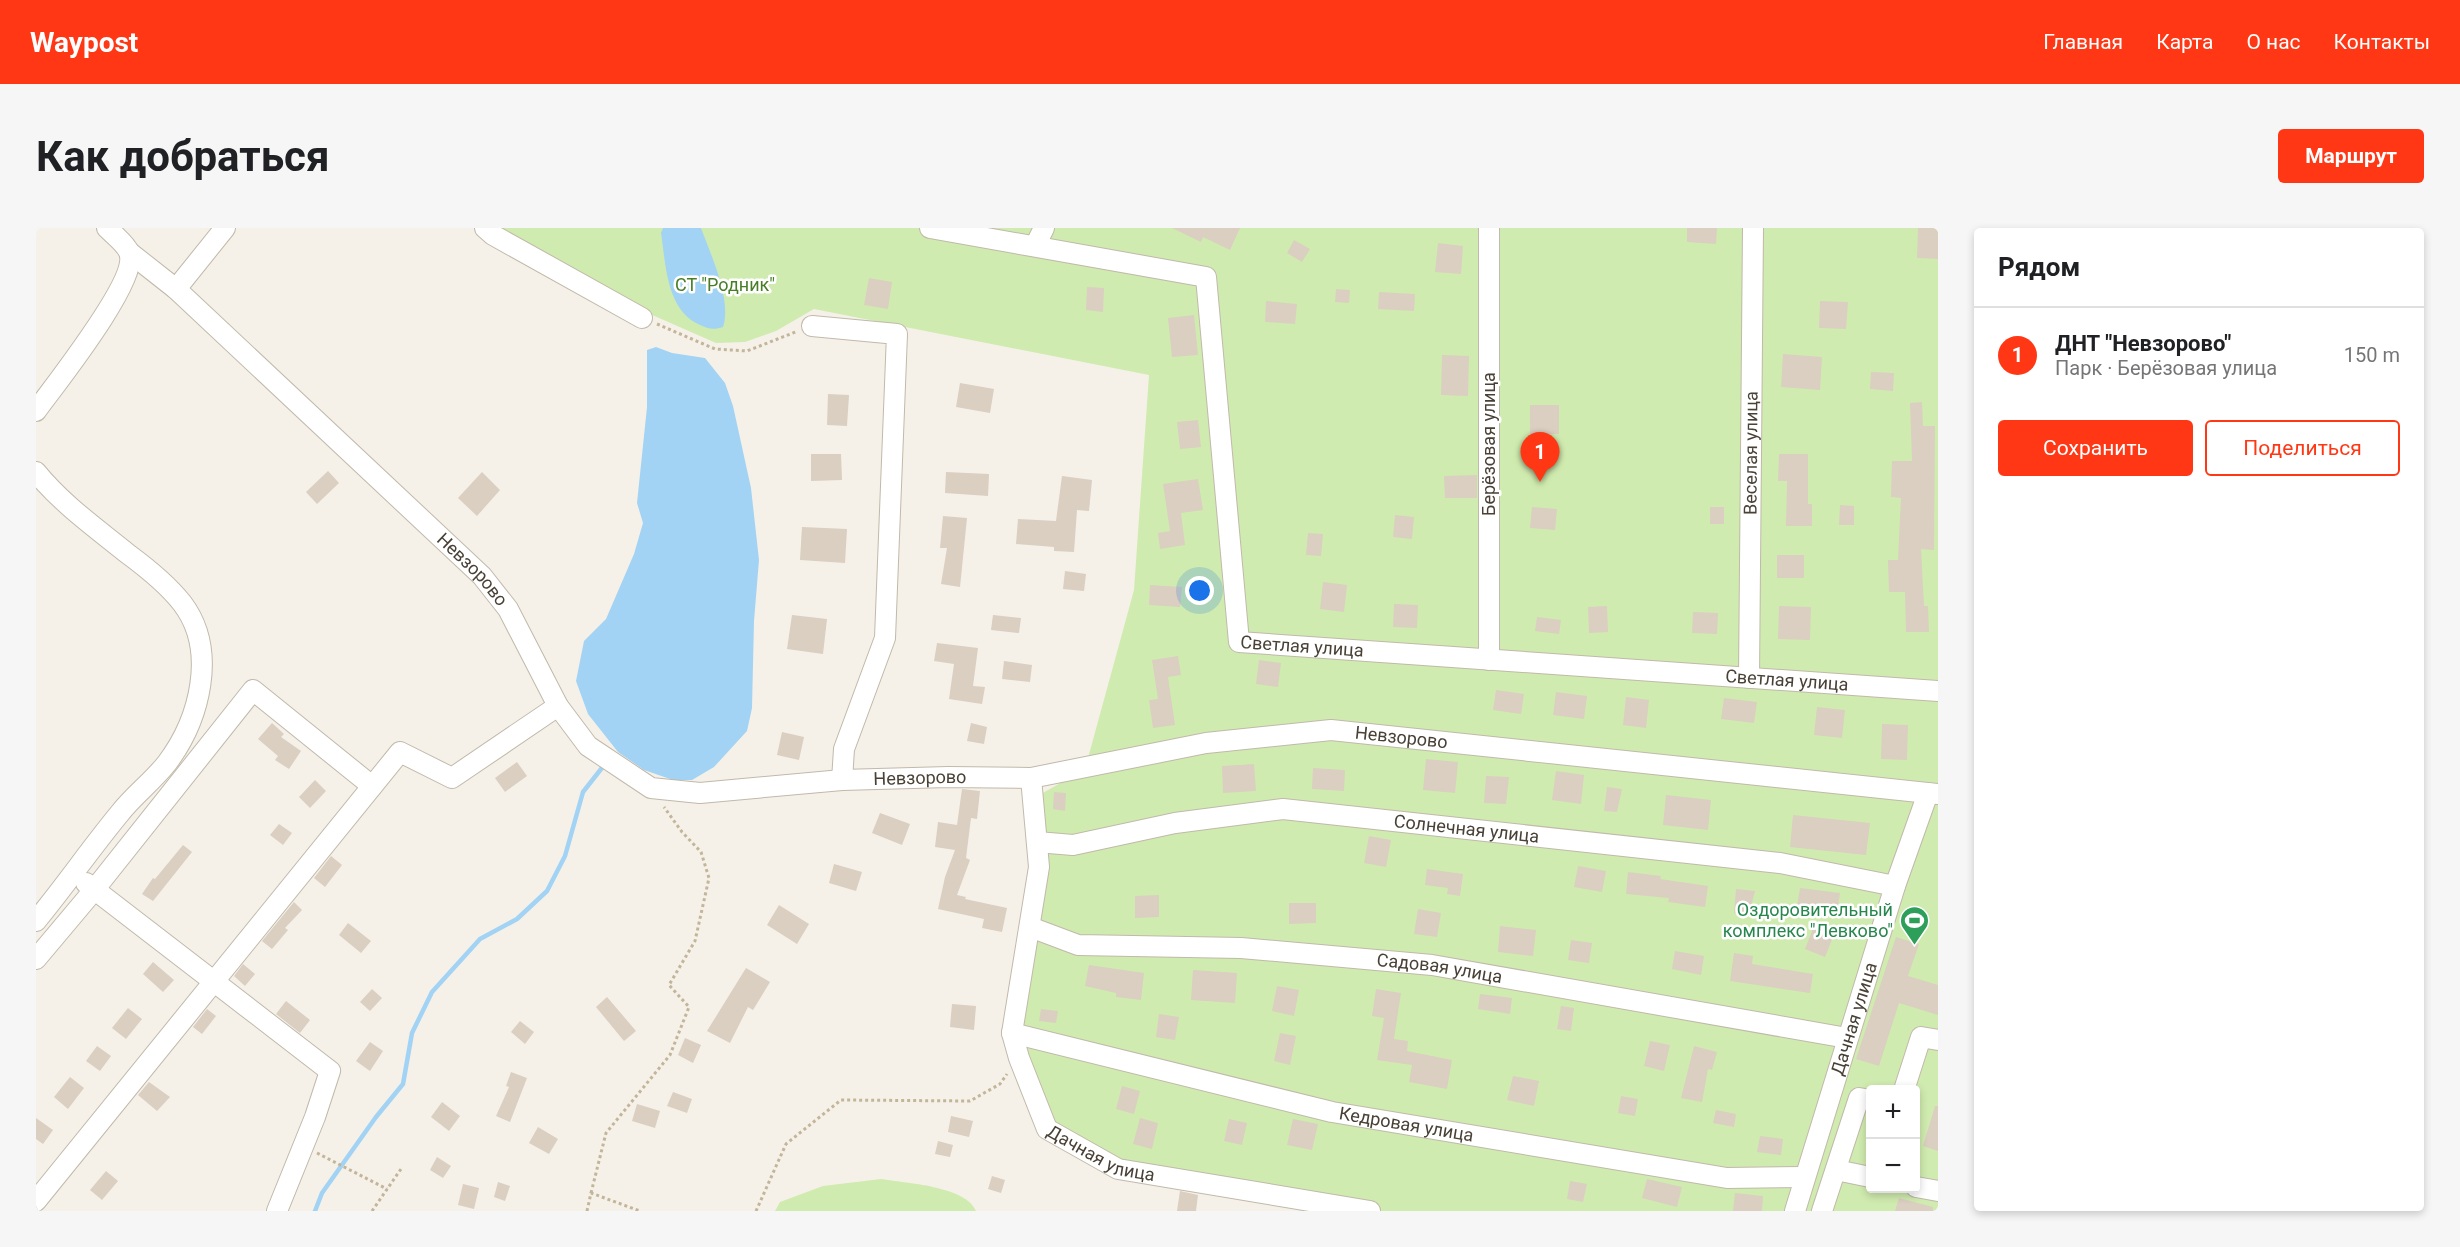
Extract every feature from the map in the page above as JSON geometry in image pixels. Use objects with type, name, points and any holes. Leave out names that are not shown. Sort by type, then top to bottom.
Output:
[{"type":"street","name":"Невзорово","points":[[107,228],[129,252],[176,289],[483,576],[508,609],[558,706],[588,746],[651,788],[700,794],[842,780],[948,777],[1031,778],[1206,743],[1330,730],[1933,793]]},
{"type":"street","points":[[176,289],[225,228]]},
{"type":"street","points":[[486,228],[503,241],[642,318]]},
{"type":"street","name":"Светлая улица","points":[[930,228],[1206,277],[1239,642],[1938,691]]},
{"type":"street","points":[[1035,246],[1044,228]]},
{"type":"street","name":"Берёзовая улица","points":[[1489,660],[1490,228]]},
{"type":"street","name":"Веселая улица","points":[[1749,678],[1753,228]]},
{"type":"street","points":[[36,411],[104,317],[120,290],[130,264],[129,252]]},
{"type":"street","points":[[812,326],[897,334],[885,638],[844,749],[842,780]]},
{"type":"street","points":[[36,472],[50,490],[149,570],[181,601],[192,618],[201,639],[203,663],[194,711],[183,740],[165,766],[120,813],[75,874],[36,921]]},
{"type":"street","points":[[36,959],[94,890],[253,690],[372,786]]},
{"type":"street","points":[[36,1201],[400,752],[452,778],[558,706]]},
{"type":"street","name":"Дачная улица","points":[[1031,778],[1039,867],[1012,1033],[1019,1058],[1047,1130],[1118,1168],[1370,1211]]},
{"type":"street","name":"Дачная улица","points":[[1795,1211],[1895,886],[1933,793]]},
{"type":"street","name":"Солнечная улица","points":[[1037,842],[1072,845],[1175,823],[1283,809],[1780,863],[1895,886]]},
{"type":"street","points":[[75,874],[330,1071],[277,1211]]},
{"type":"street","name":"Садовая улица","points":[[1030,927],[1078,945],[1241,948],[1432,965],[1847,1038]]},
{"type":"street","name":"Кедровая улица","points":[[1012,1033],[1332,1112],[1727,1178],[1805,1177]]},
{"type":"street","points":[[1905,1085],[1921,1037],[1938,1040]]},
{"type":"street","points":[[1822,1211],[1859,1098],[1866,1099]]},
{"type":"street","points":[[1836,1170],[1866,1176]]},
{"type":"street","points":[[1920,1188],[1938,1191]]},
{"type":"path","points":[[642,318],[716,349],[747,351],[812,326]]},
{"type":"path","points":[[587,1211],[606,1133],[670,1055],[689,1006],[669,985],[695,941],[709,879],[701,852],[682,832],[651,788]]},
{"type":"path","points":[[756,1211],[786,1144],[842,1100],[969,1101],[1000,1084],[1019,1058]]},
{"type":"path","points":[[303,1146],[387,1189]]},
{"type":"path","points":[[372,1211],[401,1169]]},
{"type":"path","points":[[591,1194],[640,1211]]},
{"type":"green space","name":"СТ \"Родник\"","points":[[492,228],[1938,228],[1938,1211],[1344,1211],[1128,1173],[1040,1118],[1013,1058],[1042,882],[1041,794],[1085,769],[1134,590],[1149,375],[814,309],[776,331],[745,342],[716,343],[609,296]]},
{"type":"green space","points":[[881,1179],[948,1191],[970,1203],[976,1211],[775,1211],[780,1202],[823,1186]]},
{"type":"water","points":[[663,228],[701,228],[723,291],[725,316],[723,327],[714,329],[703,326],[689,318],[680,309],[674,298],[667,272],[661,233]]},
{"type":"water","points":[[656,347],[672,353],[705,358],[725,383],[733,406],[751,488],[759,560],[754,621],[752,708],[747,731],[714,767],[692,780],[673,780],[644,770],[618,752],[588,714],[576,681],[584,641],[606,619],[634,554],[643,523],[637,503],[647,407],[647,350]]},
{"type":"building","points":[[1172,228],[1240,228],[1230,250],[1203,237],[1201,242]]},
{"type":"building","points":[[1687,228],[1717,228],[1716,244],[1687,242]]},
{"type":"building","points":[[1918,228],[1938,228],[1938,259],[1917,258]]},
{"type":"building","points":[[1294,240],[1310,249],[1302,262],[1287,253]]},
{"type":"building","points":[[1438,243],[1463,246],[1461,274],[1435,272]]},
{"type":"building","points":[[869,278],[892,282],[888,309],[864,305]]},
{"type":"building","points":[[1087,287],[1104,288],[1103,312],[1086,310]]},
{"type":"building","points":[[1336,289],[1350,290],[1349,303],[1335,302]]},
{"type":"building","points":[[1379,292],[1415,294],[1414,311],[1378,309]]},
{"type":"building","points":[[1266,301],[1297,304],[1295,324],[1265,322]]},
{"type":"building","points":[[1820,301],[1848,302],[1846,329],[1819,328]]},
{"type":"building","points":[[1194,315],[1198,355],[1172,357],[1168,318]]},
{"type":"building","points":[[1783,354],[1822,357],[1820,390],[1781,387]]},
{"type":"building","points":[[1442,355],[1469,356],[1468,396],[1441,395]]},
{"type":"building","points":[[1871,372],[1894,373],[1893,391],[1870,389]]},
{"type":"building","points":[[960,383],[994,389],[990,413],[956,407]]},
{"type":"building","points":[[828,394],[849,395],[847,426],[827,425]]},
{"type":"building","points":[[1922,402],[1923,426],[1935,426],[1934,550],[1921,549],[1924,606],[1928,606],[1929,632],[1906,632],[1905,592],[1889,592],[1888,560],[1898,560],[1901,498],[1891,497],[1892,461],[1912,461],[1910,403]]},
{"type":"building","points":[[1530,405],[1559,405],[1559,434],[1530,434]]},
{"type":"building","points":[[1198,420],[1201,447],[1180,449],[1177,422]]},
{"type":"building","points":[[811,454],[841,454],[842,480],[811,481]]},
{"type":"building","points":[[1779,454],[1808,454],[1808,504],[1812,504],[1812,526],[1786,526],[1787,481],[1778,481]]},
{"type":"building","points":[[328,471],[339,483],[317,504],[306,492]]},
{"type":"building","points":[[482,472],[500,490],[477,516],[458,498]]},
{"type":"building","points":[[946,472],[989,474],[988,496],[945,493]]},
{"type":"building","points":[[1477,475],[1477,498],[1445,498],[1444,476]]},
{"type":"building","points":[[1062,476],[1092,480],[1089,511],[1077,510],[1074,552],[1054,551],[1054,547],[1016,544],[1018,519],[1056,521]]},
{"type":"building","points":[[1198,479],[1203,510],[1181,513],[1185,545],[1160,549],[1158,533],[1170,531],[1163,484]]},
{"type":"building","points":[[1840,505],[1854,506],[1854,525],[1839,525]]},
{"type":"building","points":[[1532,507],[1557,509],[1555,530],[1530,528]]},
{"type":"building","points":[[1710,507],[1724,507],[1724,524],[1710,524]]},
{"type":"building","points":[[1395,515],[1414,517],[1412,539],[1393,537]]},
{"type":"building","points":[[943,516],[967,518],[960,587],[941,584],[947,548],[940,548]]},
{"type":"building","points":[[802,527],[847,529],[845,563],[800,560]]},
{"type":"building","points":[[1308,533],[1323,534],[1321,556],[1306,555]]},
{"type":"building","points":[[1777,555],[1804,555],[1804,578],[1777,578]]},
{"type":"building","points":[[1065,571],[1086,574],[1084,591],[1063,589]]},
{"type":"building","points":[[1323,582],[1347,585],[1344,612],[1320,609]]},
{"type":"building","points":[[1150,585],[1182,587],[1180,607],[1149,605]]},
{"type":"building","points":[[1394,604],[1418,605],[1417,628],[1393,627]]},
{"type":"building","points":[[1607,606],[1608,632],[1589,633],[1588,607]]},
{"type":"building","points":[[1779,606],[1811,607],[1810,640],[1778,639]]},
{"type":"building","points":[[1693,612],[1718,613],[1717,634],[1692,633]]},
{"type":"building","points":[[792,615],[827,619],[823,654],[787,649]]},
{"type":"building","points":[[993,615],[1021,618],[1019,633],[991,630]]},
{"type":"building","points":[[1537,617],[1561,620],[1559,634],[1535,631]]},
{"type":"building","points":[[937,643],[978,648],[973,686],[985,687],[982,704],[949,699],[954,664],[934,661]]},
{"type":"building","points":[[1178,656],[1181,675],[1168,677],[1175,725],[1153,728],[1149,700],[1158,699],[1152,660]]},
{"type":"building","points":[[1259,660],[1281,663],[1278,687],[1256,684]]},
{"type":"building","points":[[1004,661],[1032,665],[1030,682],[1002,679]]},
{"type":"building","points":[[1496,690],[1524,694],[1521,714],[1493,710]]},
{"type":"building","points":[[1556,692],[1587,696],[1584,719],[1553,715]]},
{"type":"building","points":[[1626,697],[1649,700],[1646,728],[1623,725]]},
{"type":"building","points":[[1724,698],[1757,702],[1754,723],[1721,719]]},
{"type":"building","points":[[1817,707],[1845,710],[1842,738],[1814,735]]},
{"type":"building","points":[[272,723],[284,734],[281,737],[301,751],[289,769],[275,760],[278,756],[258,739]]},
{"type":"building","points":[[971,723],[987,727],[984,744],[967,741]]},
{"type":"building","points":[[1882,724],[1908,725],[1907,760],[1881,759]]},
{"type":"building","points":[[782,732],[804,737],[799,760],[777,755]]},
{"type":"building","points":[[1426,759],[1458,762],[1455,793],[1423,790]]},
{"type":"building","points":[[517,762],[527,776],[505,792],[495,778]]},
{"type":"building","points":[[1254,764],[1256,791],[1223,793],[1222,766]]},
{"type":"building","points":[[1313,768],[1345,770],[1344,791],[1312,789]]},
{"type":"building","points":[[1556,771],[1584,775],[1581,804],[1552,800]]},
{"type":"building","points":[[1486,776],[1509,777],[1506,804],[1484,803]]},
{"type":"building","points":[[315,780],[326,791],[310,808],[299,797]]},
{"type":"building","points":[[1607,787],[1622,789],[1617,812],[1604,811]]},
{"type":"building","points":[[962,789],[980,791],[977,819],[971,818],[966,858],[970,860],[957,895],[966,897],[965,899],[1007,908],[1002,932],[982,928],[984,919],[938,909],[945,877],[955,850],[935,847],[938,822],[957,825]]},
{"type":"building","points":[[1054,792],[1066,793],[1065,811],[1053,809]]},
{"type":"building","points":[[1666,795],[1711,800],[1708,830],[1663,825]]},
{"type":"building","points":[[880,813],[910,824],[902,845],[872,833]]},
{"type":"building","points":[[1793,815],[1870,823],[1866,855],[1790,847]]},
{"type":"building","points":[[279,824],[292,833],[283,845],[270,835]]},
{"type":"building","points":[[1369,836],[1391,840],[1386,867],[1364,863]]},
{"type":"building","points":[[183,845],[192,852],[153,901],[142,894],[153,878],[155,879]]},
{"type":"building","points":[[331,856],[342,865],[325,887],[314,878]]},
{"type":"building","points":[[834,864],[862,872],[856,891],[829,883]]},
{"type":"building","points":[[1578,866],[1606,871],[1602,892],[1574,887]]},
{"type":"building","points":[[1427,869],[1463,874],[1460,896],[1447,894],[1448,888],[1425,885]]},
{"type":"building","points":[[1628,872],[1708,886],[1705,907],[1668,902],[1669,898],[1626,894]]},
{"type":"building","points":[[1800,888],[1840,893],[1837,913],[1797,907]]},
{"type":"building","points":[[1736,889],[1755,891],[1749,914],[1734,913]]},
{"type":"building","points":[[1159,895],[1159,917],[1135,918],[1135,896]]},
{"type":"building","points":[[294,902],[302,910],[285,928],[288,930],[272,949],[262,941]]},
{"type":"building","points":[[1289,903],[1316,903],[1316,923],[1289,924]]},
{"type":"building","points":[[779,905],[809,924],[797,944],[767,925]]},
{"type":"building","points":[[1418,909],[1441,913],[1437,937],[1414,934]]},
{"type":"building","points":[[348,923],[371,941],[361,953],[339,935]]},
{"type":"building","points":[[1500,926],[1536,930],[1533,956],[1498,952]]},
{"type":"building","points":[[1813,929],[1833,937],[1825,957],[1805,949]]},
{"type":"building","points":[[1896,937],[1919,944],[1908,976],[1938,985],[1938,1015],[1899,1003],[1879,1066],[1856,1059]]},
{"type":"building","points":[[1571,940],[1592,943],[1589,963],[1568,960]]},
{"type":"building","points":[[1675,951],[1704,956],[1701,975],[1672,969]]},
{"type":"building","points":[[1734,953],[1753,956],[1752,964],[1813,974],[1810,993],[1730,981]]},
{"type":"building","points":[[153,962],[174,980],[163,992],[143,974]]},
{"type":"building","points":[[243,964],[255,974],[245,986],[234,976]]},
{"type":"building","points":[[1089,965],[1144,973],[1141,1000],[1116,997],[1116,993],[1085,986]]},
{"type":"building","points":[[746,968],[770,982],[753,1010],[748,1007],[730,1043],[707,1031]]},
{"type":"building","points":[[1193,970],[1237,973],[1235,1003],[1191,1000]]},
{"type":"building","points":[[1277,986],[1299,990],[1294,1016],[1272,1011]]},
{"type":"building","points":[[372,989],[382,998],[370,1011],[360,1002]]},
{"type":"building","points":[[1376,989],[1401,993],[1394,1039],[1408,1041],[1407,1051],[1452,1060],[1447,1089],[1409,1082],[1412,1065],[1377,1060],[1384,1018],[1372,1016]]},
{"type":"building","points":[[1480,994],[1512,998],[1510,1014],[1478,1009]]},
{"type":"building","points":[[607,997],[636,1031],[624,1041],[596,1007]]},
{"type":"building","points":[[286,1001],[310,1020],[300,1033],[276,1014]]},
{"type":"building","points":[[952,1004],[976,1006],[974,1030],[950,1027]]},
{"type":"building","points":[[1561,1006],[1574,1008],[1571,1031],[1557,1029]]},
{"type":"building","points":[[128,1008],[142,1019],[126,1039],[112,1028]]},
{"type":"building","points":[[207,1009],[216,1016],[202,1034],[193,1027]]},
{"type":"building","points":[[1041,1009],[1058,1011],[1056,1023],[1039,1021]]},
{"type":"building","points":[[1159,1014],[1179,1017],[1175,1040],[1156,1037]]},
{"type":"building","points":[[520,1021],[534,1032],[525,1044],[511,1032]]},
{"type":"building","points":[[1280,1033],[1296,1036],[1290,1065],[1274,1061]]},
{"type":"building","points":[[685,1038],[701,1045],[693,1063],[678,1055]]},
{"type":"building","points":[[1650,1041],[1670,1045],[1664,1071],[1644,1066]]},
{"type":"building","points":[[370,1042],[383,1051],[370,1071],[356,1061]]},
{"type":"building","points":[[97,1046],[111,1056],[100,1071],[86,1061]]},
{"type":"building","points":[[1694,1046],[1717,1052],[1712,1070],[1708,1069],[1702,1102],[1681,1098]]},
{"type":"building","points":[[511,1072],[527,1078],[510,1122],[496,1116],[509,1087],[506,1086]]},
{"type":"building","points":[[1513,1076],[1539,1081],[1534,1106],[1507,1100]]},
{"type":"building","points":[[70,1077],[84,1088],[68,1109],[54,1097]]},
{"type":"building","points":[[149,1082],[170,1097],[157,1111],[138,1095]]},
{"type":"building","points":[[1122,1086],[1140,1091],[1134,1114],[1116,1109]]},
{"type":"building","points":[[673,1092],[692,1099],[687,1113],[667,1106]]},
{"type":"building","points":[[1621,1096],[1638,1099],[1635,1116],[1618,1113]]},
{"type":"building","points":[[442,1102],[460,1116],[449,1131],[431,1117]]},
{"type":"building","points":[[637,1104],[660,1111],[655,1128],[632,1121]]},
{"type":"building","points":[[1935,1106],[1938,1106],[1938,1151],[1923,1146]]},
{"type":"building","points":[[1716,1110],[1736,1114],[1734,1127],[1713,1123]]},
{"type":"building","points":[[951,1116],[973,1121],[969,1137],[948,1132]]},
{"type":"building","points":[[36,1118],[53,1130],[43,1144],[36,1139]]},
{"type":"building","points":[[1140,1118],[1158,1123],[1152,1149],[1133,1144]]},
{"type":"building","points":[[1229,1119],[1247,1123],[1242,1145],[1224,1141]]},
{"type":"building","points":[[1293,1119],[1318,1124],[1312,1150],[1287,1145]]},
{"type":"building","points":[[538,1127],[558,1139],[549,1154],[529,1143]]},
{"type":"building","points":[[1760,1136],[1783,1139],[1781,1155],[1757,1152]]},
{"type":"building","points":[[938,1141],[953,1145],[950,1157],[935,1154]]},
{"type":"building","points":[[437,1157],[451,1166],[443,1178],[430,1170]]},
{"type":"building","points":[[106,1171],[118,1181],[102,1200],[90,1190]]},
{"type":"building","points":[[992,1176],[1005,1180],[1001,1193],[988,1189]]},
{"type":"building","points":[[1647,1179],[1682,1187],[1677,1207],[1642,1198]]},
{"type":"building","points":[[1570,1181],[1587,1184],[1583,1202],[1567,1199]]},
{"type":"building","points":[[498,1182],[510,1186],[505,1201],[494,1197]]},
{"type":"building","points":[[463,1184],[479,1188],[474,1209],[458,1205]]},
{"type":"building","points":[[1180,1191],[1198,1195],[1196,1211],[1177,1211]]},
{"type":"building","points":[[1735,1193],[1763,1196],[1762,1211],[1733,1211]]},
{"type":"building","points":[[1899,1198],[1933,1207],[1933,1211],[1895,1211]]},
{"type":"waterway","points":[[315,1211],[322,1193],[376,1117],[403,1084],[412,1033],[432,992],[480,939],[517,919],[547,891],[565,856],[583,792],[605,764]]},
{"type":"place","name":"ДНТ \"Невзорово\"","points":[[1540,482]]},
{"type":"place","name":"Оздоровительный комплекс \"Левково\"","points":[[1914,946]]}]
